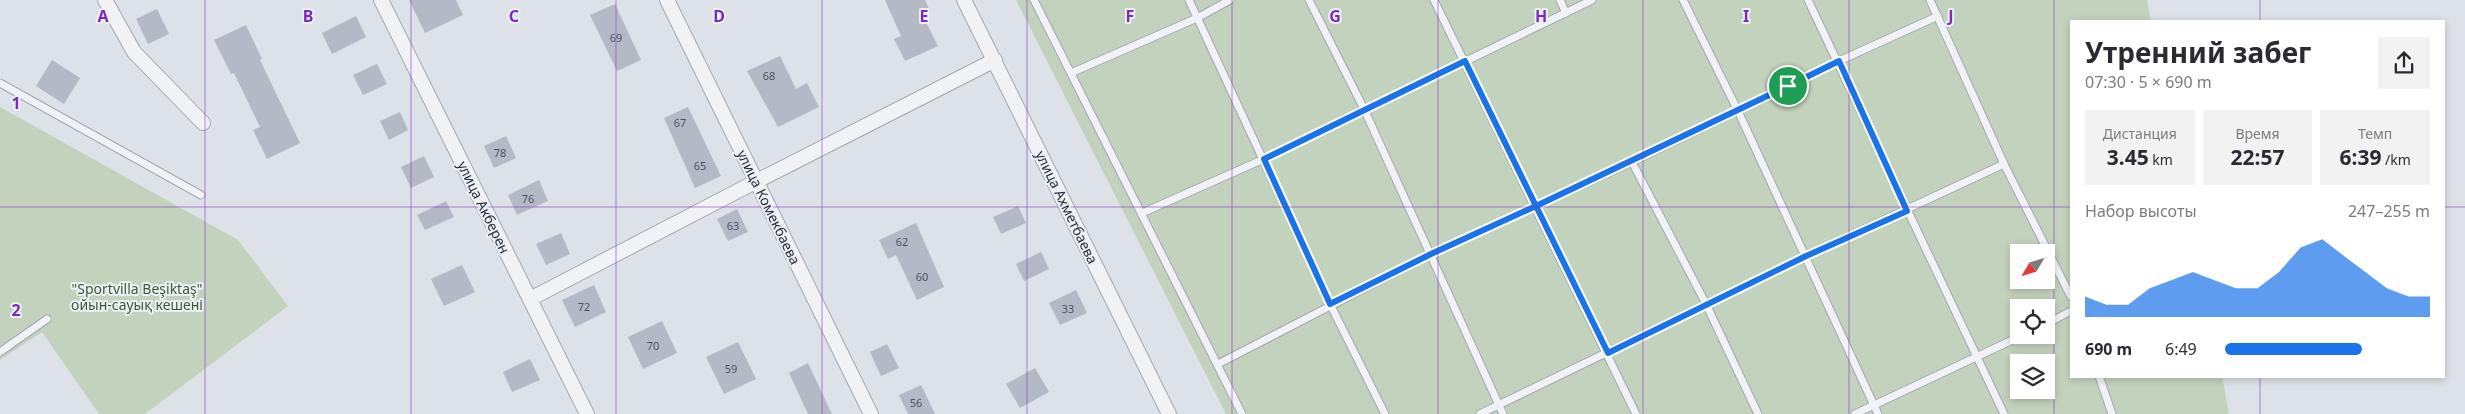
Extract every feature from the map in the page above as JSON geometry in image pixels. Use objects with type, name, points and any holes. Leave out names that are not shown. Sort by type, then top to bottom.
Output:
[{"type":"street","points":[[105,0],[134,52],[203,123]]},
{"type":"street","name":"улица Акберен","points":[[381,0],[587,414]]},
{"type":"street","name":"улица Комекбаева","points":[[667,0],[871,414]]},
{"type":"street","name":"улица Ахметбаева","points":[[964,0],[1169,414]]},
{"type":"street","points":[[530,299],[756,181],[995,60]]},
{"type":"lane","points":[[1034,0],[1242,414]]},
{"type":"lane","points":[[1189,0],[1330,304],[1385,414]]},
{"type":"lane","points":[[1071,73],[1197,18],[1230,0]]},
{"type":"lane","points":[[1309,0],[1364,109],[1503,414]]},
{"type":"lane","points":[[1434,0],[1608,353],[1636,414]]},
{"type":"lane","points":[[1560,0],[1566,13]]},
{"type":"lane","points":[[1142,213],[1264,159],[1592,0]]},
{"type":"lane","points":[[1683,0],[1738,111],[1878,414]]},
{"type":"lane","points":[[1808,0],[1839,61],[1907,211],[2004,414]]},
{"type":"lane","points":[[1930,0],[2004,164],[2070,295]]},
{"type":"lane","points":[[1218,364],[1330,304],[1431,254],[1632,162],[1839,61],[1938,16]]},
{"type":"lane","points":[[0,83],[201,195]]},
{"type":"lane","points":[[1632,162],[1706,304],[1758,414]]},
{"type":"lane","points":[[1480,414],[1804,257],[1907,211],[2004,164]]},
{"type":"lane","points":[[2055,320],[2070,312]]},
{"type":"lane","points":[[0,352],[47,319]]},
{"type":"lane","points":[[1855,414],[2010,342]]},
{"type":"lane","points":[[2100,378],[2112,414]]},
{"type":"green space","points":[[1016,0],[2147,0],[2151,20],[2070,20],[2070,378],[2222,378],[2229,414],[1226,414]]},
{"type":"green space","name":"\"Sportvilla Beşiktaş\" ойын-сауық кешені","points":[[0,107],[238,240],[288,306],[145,414],[99,414],[42,332],[0,360]]},
{"type":"building","points":[[409,0],[456,0],[463,15],[425,33]]},
{"type":"building","points":[[885,0],[925,0],[930,11],[922,14],[938,46],[905,61],[894,39],[901,36]]},
{"type":"building","points":[[615,4],[641,60],[617,71],[590,15]]},
{"type":"building","points":[[157,9],[169,34],[148,44],[136,19]]},
{"type":"building","points":[[356,16],[366,37],[332,54],[322,33]]},
{"type":"building","points":[[246,25],[262,59],[260,60],[300,143],[267,159],[253,130],[260,127],[234,73],[231,74],[214,40]]},
{"type":"building","points":[[780,56],[796,89],[807,83],[819,107],[778,127],[747,71]]},
{"type":"building","points":[[52,60],[80,78],[64,104],[36,86]]},
{"type":"building","points":[[377,64],[387,84],[363,95],[353,75]]},
{"type":"building","points":[[688,107],[721,176],[695,188],[664,118]]},
{"type":"building","points":[[400,112],[408,130],[389,140],[380,121]]},
{"type":"building","points":[[506,136],[516,158],[494,168],[484,146]]},
{"type":"building","points":[[424,156],[434,177],[411,188],[401,167]]},
{"type":"building","points":[[539,180],[548,201],[517,215],[508,195]]},
{"type":"building","points":[[446,201],[454,217],[425,230],[417,215]]},
{"type":"building","points":[[1018,206],[1026,223],[1001,234],[993,217]]},
{"type":"building","points":[[737,209],[748,232],[728,241],[717,219]]},
{"type":"building","points":[[916,223],[944,287],[917,300],[896,255],[888,259],[879,240]]},
{"type":"building","points":[[561,233],[570,254],[546,265],[536,244]]},
{"type":"building","points":[[1041,252],[1049,269],[1024,281],[1016,264]]},
{"type":"building","points":[[462,265],[475,292],[444,306],[431,279]]},
{"type":"building","points":[[594,285],[606,312],[575,327],[562,300]]},
{"type":"building","points":[[1076,290],[1087,313],[1060,325],[1049,303]]},
{"type":"building","points":[[662,321],[677,353],[643,369],[628,337]]},
{"type":"building","points":[[738,342],[756,379],[724,394],[706,357]]},
{"type":"building","points":[[887,344],[899,368],[881,376],[870,352]]},
{"type":"building","points":[[530,359],[540,380],[512,392],[503,372]]},
{"type":"building","points":[[808,363],[832,414],[808,414],[789,373]]},
{"type":"building","points":[[1035,368],[1049,392],[1020,408],[1006,384]]},
{"type":"building","points":[[921,385],[935,414],[908,414],[899,395]]},
{"type":"route","points":[[1788,86],[1632,162],[1536,206],[1465,61],[1264,159],[1330,304],[1431,254],[1536,206],[1608,353],[1804,257],[1907,211],[1839,61],[1788,86]]}]
